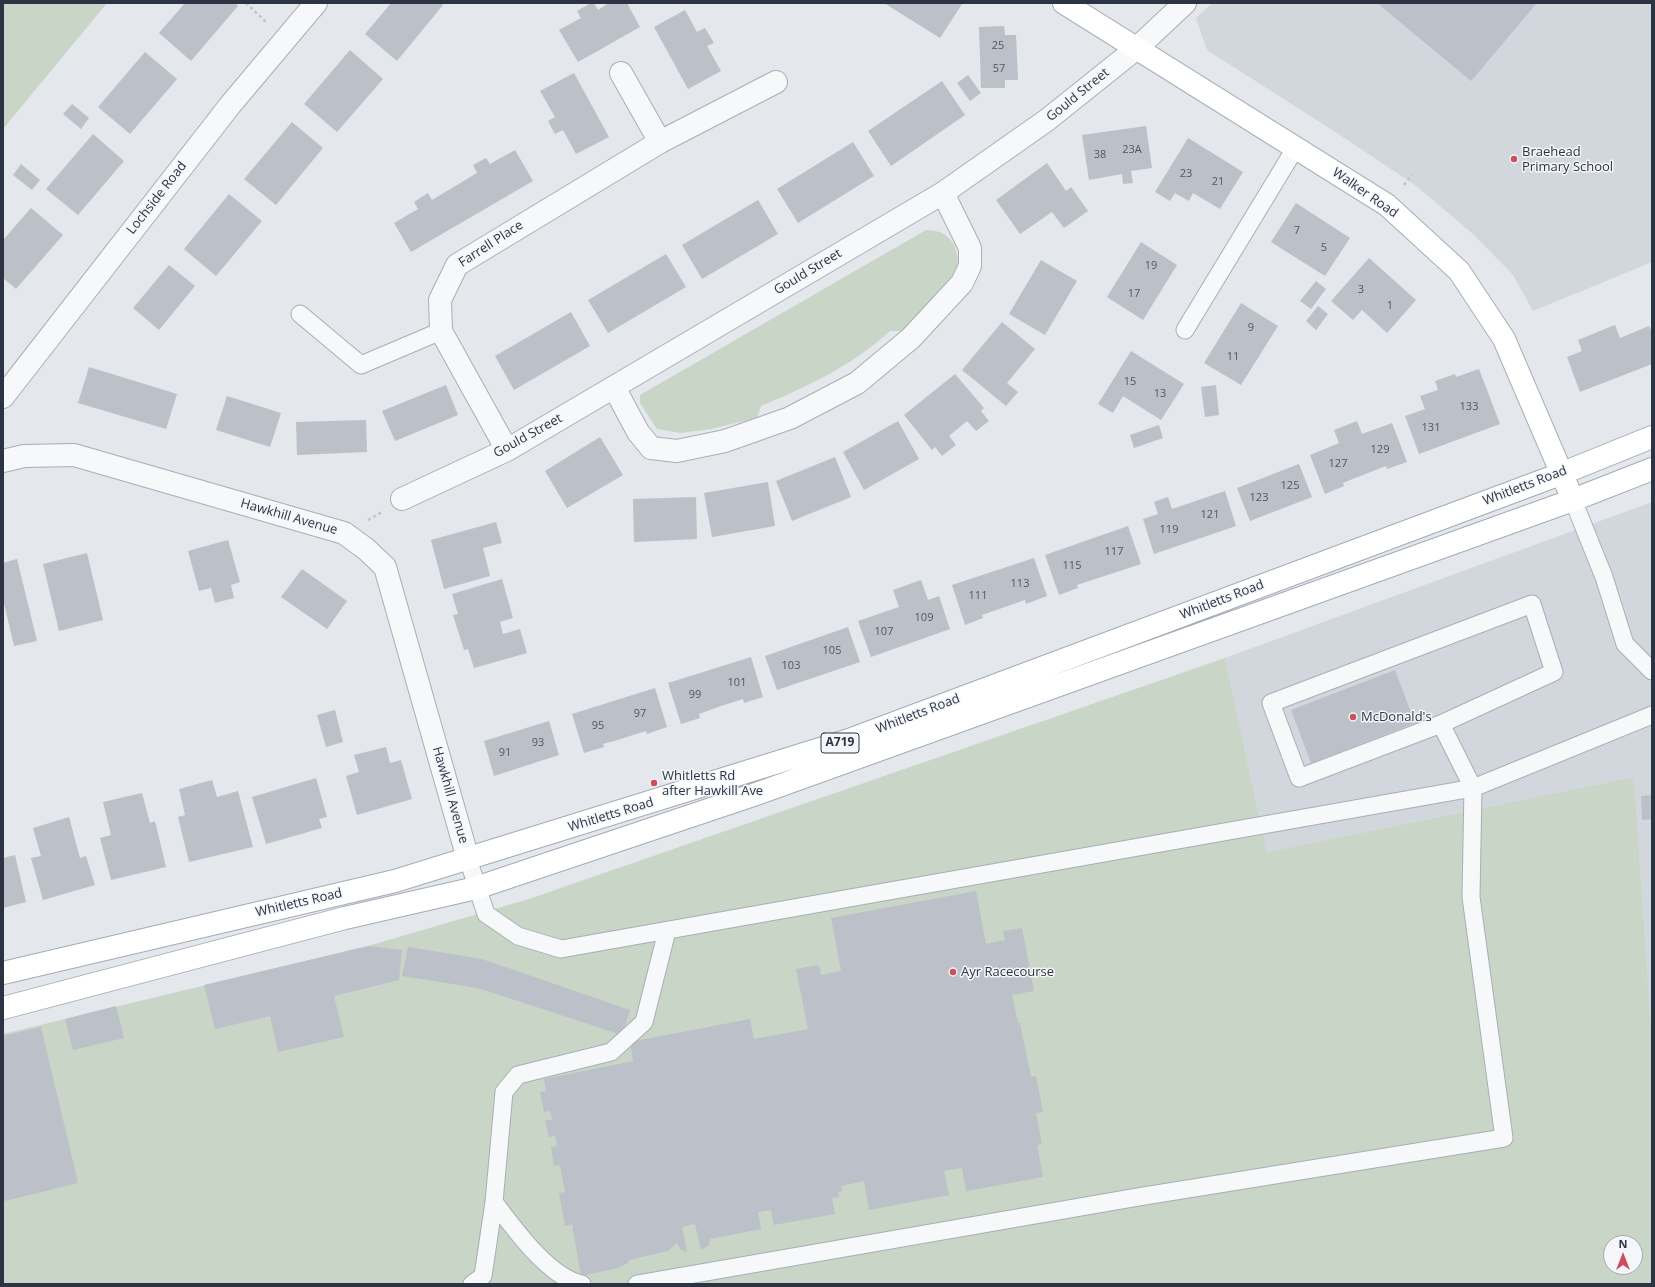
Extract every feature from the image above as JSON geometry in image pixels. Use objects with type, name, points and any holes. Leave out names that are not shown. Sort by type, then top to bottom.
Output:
[{"type":"main road","name":"Walker Road","points":[[1064,3],[1387,205],[1459,271],[1504,339],[1563,473],[1573,500]]},
{"type":"main road","name":"Whitletts Road","points":[[3,973],[395,881],[849,740],[1563,473],[1652,437]]},
{"type":"main road","name":"Whitletts Road","points":[[3,1008],[345,918],[476,888],[759,793],[1573,500],[1652,469]]},
{"type":"street","name":"Lochside Road","points":[[3,397],[231,104],[316,3]]},
{"type":"street","name":"Gould Street","points":[[402,499],[508,450],[943,192],[1047,120],[1137,48],[1185,3]]},
{"type":"street","points":[[621,73],[660,142]]},
{"type":"street","name":"Farrell Place","points":[[508,450],[441,331],[440,300],[457,265],[660,142],[776,82]]},
{"type":"street","points":[[614,387],[638,432],[651,448],[677,451],[725,441],[790,418],[857,383],[911,338],[962,283],[970,266],[970,248],[943,192]]},
{"type":"street","name":"Hawkhill Avenue","points":[[3,461],[24,456],[74,455],[344,533],[366,549],[385,567],[468,859]]},
{"type":"lane","points":[[1184,330],[1296,147]]},
{"type":"lane","points":[[300,314],[361,365],[441,331]]},
{"type":"lane","points":[[1573,500],[1604,577],[1624,644],[1652,671]]},
{"type":"lane","points":[[1532,604],[1554,672],[1441,724],[1299,778],[1271,703],[1532,604]]},
{"type":"lane","points":[[468,859],[476,888],[486,914],[518,936],[561,949],[1473,788],[1652,715]]},
{"type":"lane","points":[[637,1284],[1138,1197],[1504,1138],[1471,897],[1473,788],[1441,724]]},
{"type":"lane","points":[[472,1284],[483,1276],[494,1202],[504,1092],[518,1075],[611,1052],[644,1022],[667,931]]},
{"type":"lane","points":[[494,1202],[525,1241],[541,1258],[564,1277],[582,1284]]},
{"type":"path","points":[[344,533],[402,499]]},
{"type":"shaded area","name":"Braehead Primary School","points":[[1212,3],[1652,3],[1652,262],[1533,311],[1513,275],[1474,235],[1415,185],[1207,50],[1196,18]]},
{"type":"shaded area","points":[[1652,502],[1652,1041],[1634,777],[1267,852],[1225,658]]},
{"type":"green space","points":[[3,3],[107,3],[3,129]]},
{"type":"green space","points":[[926,230],[941,233],[947,236],[955,247],[957,253],[958,269],[904,331],[890,331],[845,365],[796,391],[761,406],[757,418],[711,429],[680,433],[657,429],[640,403],[640,395]]},
{"type":"green space","name":"Ayr Racecourse","points":[[1225,658],[1267,852],[1634,777],[1652,1041],[1652,1284],[3,1284],[3,1034],[368,946],[529,899]]},
{"type":"building","points":[[185,3],[235,3],[238,6],[191,61],[159,33]]},
{"type":"building","points":[[391,3],[441,3],[443,5],[397,61],[365,34]]},
{"type":"building","points":[[591,3],[594,3],[598,10],[609,3],[627,3],[640,27],[578,62],[559,30],[581,18],[577,11]]},
{"type":"building","points":[[884,3],[960,3],[962,4],[940,38]]},
{"type":"building","points":[[1377,3],[1537,3],[1471,81]]},
{"type":"building","points":[[685,10],[697,32],[705,28],[714,43],[707,46],[721,71],[688,89],[654,27]]},
{"type":"building","points":[[1004,26],[1005,35],[1016,35],[1018,80],[1005,80],[1005,88],[981,88],[979,27]]},
{"type":"building","points":[[350,50],[383,79],[337,132],[304,104]]},
{"type":"building","points":[[145,52],[177,79],[130,134],[98,107]]},
{"type":"building","points":[[574,73],[609,137],[576,154],[563,130],[555,134],[548,121],[555,117],[540,91]]},
{"type":"building","points":[[968,75],[981,93],[970,101],[957,83]]},
{"type":"building","points":[[942,81],[965,115],[891,166],[868,131]]},
{"type":"building","points":[[72,104],[89,118],[81,129],[63,114]]},
{"type":"building","points":[[292,122],[323,148],[276,205],[244,179]]},
{"type":"building","points":[[1146,126],[1152,168],[1131,171],[1133,183],[1123,184],[1122,174],[1089,180],[1082,135]]},
{"type":"building","points":[[93,134],[124,161],[78,215],[46,189]]},
{"type":"building","points":[[1188,138],[1243,172],[1220,209],[1193,193],[1189,201],[1175,193],[1170,201],[1155,192]]},
{"type":"building","points":[[853,142],[874,176],[798,223],[777,189]]},
{"type":"building","points":[[515,150],[533,181],[411,252],[394,223],[418,209],[414,202],[428,193],[432,200],[477,173],[473,165],[486,158],[490,164]]},
{"type":"building","points":[[1047,163],[1066,191],[1071,187],[1088,211],[1064,228],[1052,212],[1020,234],[996,200]]},
{"type":"building","points":[[21,164],[40,180],[32,190],[13,175]]},
{"type":"building","points":[[229,194],[262,221],[216,276],[184,249]]},
{"type":"building","points":[[758,200],[778,234],[702,279],[682,245]]},
{"type":"building","points":[[1296,203],[1350,238],[1325,276],[1271,242]]},
{"type":"building","points":[[31,208],[63,235],[16,289],[3,278],[3,240]]},
{"type":"building","points":[[1141,242],[1177,265],[1143,320],[1107,297]]},
{"type":"building","points":[[666,254],[686,287],[608,333],[588,300]]},
{"type":"building","points":[[1369,258],[1416,300],[1387,333],[1362,310],[1353,320],[1331,301]]},
{"type":"building","points":[[1041,260],[1077,281],[1045,335],[1009,314]]},
{"type":"building","points":[[169,265],[195,286],[159,330],[133,308]]},
{"type":"building","points":[[1316,281],[1326,289],[1311,309],[1300,301]]},
{"type":"building","points":[[1241,303],[1278,326],[1241,385],[1204,363]]},
{"type":"building","points":[[1318,306],[1328,314],[1316,330],[1306,321]]},
{"type":"building","points":[[571,312],[590,346],[514,390],[495,356]]},
{"type":"building","points":[[1002,322],[1035,349],[1007,383],[1018,392],[1006,406],[962,370]]},
{"type":"building","points":[[1615,325],[1620,338],[1649,326],[1652,332],[1652,364],[1580,392],[1567,357],[1582,351],[1578,340]]},
{"type":"building","points":[[1131,351],[1184,384],[1161,420],[1123,396],[1113,413],[1098,404]]},
{"type":"building","points":[[89,367],[177,394],[166,429],[78,403]]},
{"type":"building","points":[[1479,369],[1500,424],[1419,454],[1405,416],[1425,409],[1420,396],[1438,390],[1435,381],[1455,374],[1456,377]]},
{"type":"building","points":[[955,374],[984,408],[981,411],[989,421],[976,431],[967,421],[949,436],[956,445],[942,456],[935,447],[932,450],[904,415]]},
{"type":"building","points":[[446,385],[458,415],[395,441],[382,411]]},
{"type":"building","points":[[1216,385],[1219,415],[1205,417],[1201,387]]},
{"type":"building","points":[[227,396],[281,413],[270,447],[216,430]]},
{"type":"building","points":[[366,420],[367,452],[297,455],[296,422]]},
{"type":"building","points":[[898,421],[919,459],[864,490],[843,452]]},
{"type":"building","points":[[1357,421],[1362,434],[1392,423],[1407,462],[1387,469],[1386,466],[1355,478],[1343,483],[1344,486],[1325,494],[1310,455],[1339,443],[1334,430]]},
{"type":"building","points":[[1159,425],[1163,438],[1134,448],[1130,435]]},
{"type":"building","points":[[600,437],[623,475],[567,508],[545,471]]},
{"type":"building","points":[[835,457],[851,497],[792,521],[776,481]]},
{"type":"building","points":[[1299,464],[1312,497],[1250,521],[1237,488]]},
{"type":"building","points":[[768,482],[775,526],[712,537],[704,493]]},
{"type":"building","points":[[1225,491],[1236,526],[1154,554],[1143,519],[1158,514],[1154,502],[1168,497],[1172,509]]},
{"type":"building","points":[[696,497],[697,539],[634,542],[633,499]]},
{"type":"building","points":[[496,522],[502,543],[483,548],[490,576],[444,589],[431,540]]},
{"type":"building","points":[[1128,526],[1141,564],[1077,585],[1078,588],[1059,595],[1045,555]]},
{"type":"building","points":[[228,540],[240,582],[231,585],[234,598],[215,603],[211,588],[199,591],[188,551]]},
{"type":"building","points":[[87,553],[103,620],[59,631],[43,564]]},
{"type":"building","points":[[1034,558],[1047,596],[1026,604],[1025,600],[982,615],[983,618],[965,625],[952,585]]},
{"type":"building","points":[[17,559],[37,641],[14,646],[3,599],[3,563]]},
{"type":"building","points":[[302,569],[347,601],[327,629],[281,597]]},
{"type":"building","points":[[502,579],[513,618],[500,622],[503,634],[520,629],[527,653],[474,668],[468,649],[464,650],[453,615],[458,614],[452,594]]},
{"type":"building","points":[[921,580],[928,600],[939,596],[950,629],[871,657],[858,621],[899,607],[893,590]]},
{"type":"building","points":[[848,627],[860,662],[777,690],[765,656]]},
{"type":"building","points":[[751,657],[763,697],[744,703],[743,699],[721,706],[699,714],[700,718],[681,724],[668,683]]},
{"type":"building","name":"McDonald's","points":[[1395,670],[1415,723],[1311,763],[1291,710]]},
{"type":"building","points":[[655,688],[667,727],[647,734],[646,731],[603,744],[604,747],[584,753],[572,714]]},
{"type":"building","points":[[335,710],[343,742],[326,747],[317,715]]},
{"type":"building","points":[[549,721],[559,755],[494,776],[484,741]]},
{"type":"building","points":[[386,747],[390,763],[401,760],[412,799],[357,815],[346,776],[359,772],[354,755]]},
{"type":"building","points":[[316,778],[327,817],[319,819],[322,828],[266,844],[252,797]]},
{"type":"building","points":[[212,780],[217,797],[238,791],[253,847],[189,862],[178,817],[185,815],[179,789]]},
{"type":"building","points":[[142,793],[150,823],[155,821],[166,867],[111,880],[100,838],[111,835],[103,802]]},
{"type":"building","points":[[1652,795],[1652,819],[1642,820],[1641,796]]},
{"type":"building","points":[[69,817],[80,858],[86,856],[95,885],[43,900],[31,858],[41,856],[33,828]]},
{"type":"building","points":[[15,855],[26,902],[3,908],[3,858]]},
{"type":"building","points":[[976,891],[986,944],[1005,940],[1003,931],[1022,928],[1034,991],[1012,995],[1018,1023],[1020,1023],[1031,1077],[1036,1076],[1043,1112],[1036,1113],[1042,1144],[1037,1145],[1043,1177],[966,1191],[962,1168],[944,1171],[949,1195],[869,1210],[864,1181],[841,1186],[842,1191],[838,1192],[839,1197],[832,1198],[835,1214],[774,1225],[771,1210],[758,1212],[761,1229],[710,1239],[709,1245],[701,1250],[695,1224],[682,1227],[687,1252],[681,1250],[677,1243],[668,1251],[629,1260],[628,1263],[618,1268],[581,1276],[572,1224],[565,1226],[559,1193],[565,1192],[560,1165],[554,1166],[551,1147],[557,1146],[555,1136],[549,1137],[545,1120],[552,1120],[550,1111],[544,1112],[540,1092],[546,1091],[544,1079],[633,1061],[630,1042],[750,1019],[754,1039],[808,1029],[796,969],[819,965],[821,975],[841,971],[831,918]]},
{"type":"building","points":[[368,946],[402,950],[399,980],[334,996],[344,1037],[278,1052],[270,1016],[215,1029],[204,985]]},
{"type":"building","points":[[408,947],[482,959],[630,1010],[622,1035],[478,988],[402,976]]},
{"type":"building","points":[[116,1006],[124,1038],[73,1050],[65,1019]]},
{"type":"building","points":[[41,1027],[78,1183],[5,1201],[3,1193],[3,1036]]},
{"type":"place","name":"Braehead Primary School","points":[[1514,159]]},
{"type":"place","name":"McDonald's","points":[[1353,717]]},
{"type":"place","name":"Whitletts Rd after Hawkill Ave","points":[[654,783]]},
{"type":"place","name":"Ayr Racecourse","points":[[953,972]]}]
